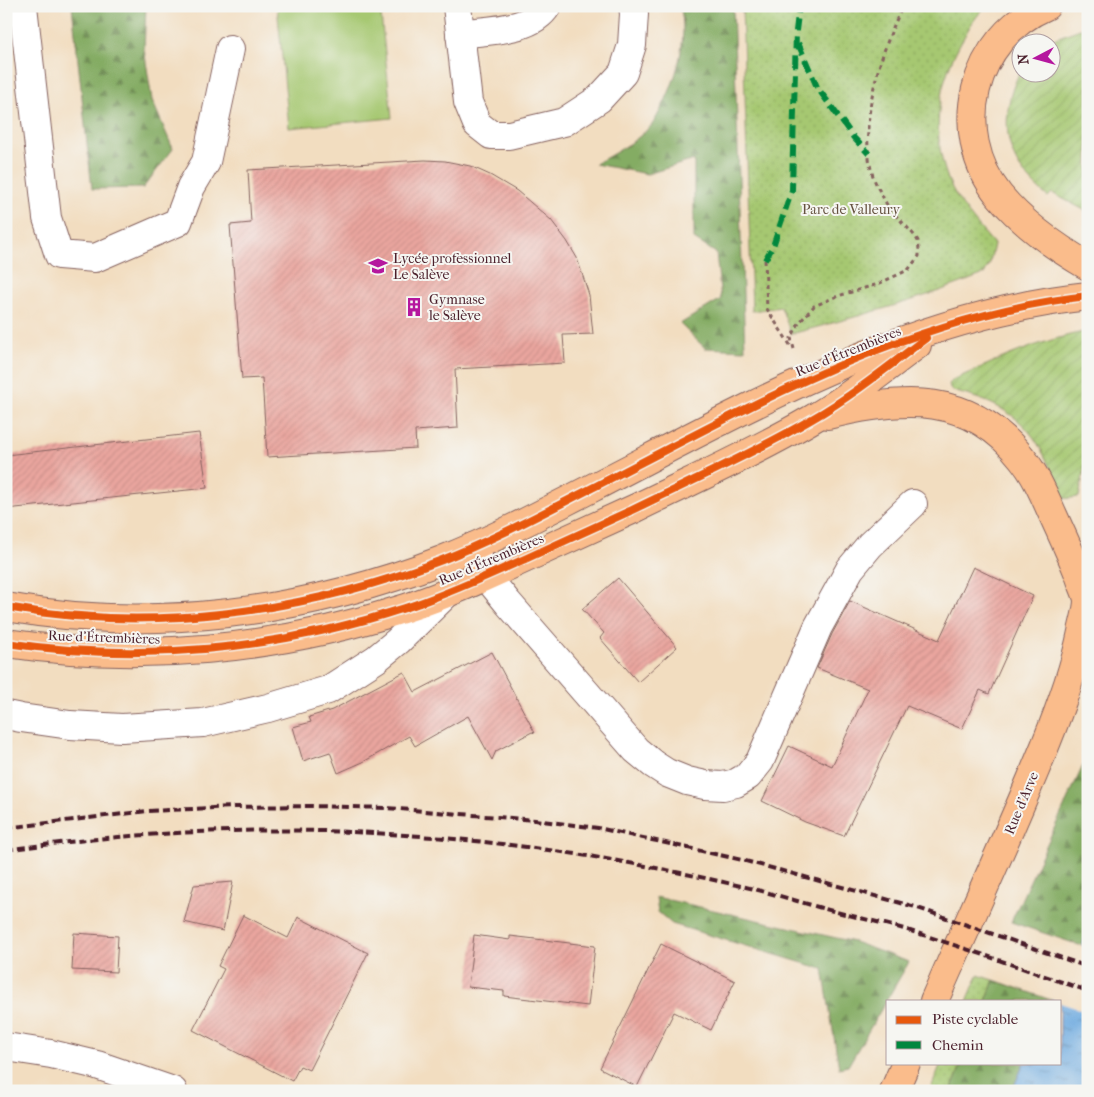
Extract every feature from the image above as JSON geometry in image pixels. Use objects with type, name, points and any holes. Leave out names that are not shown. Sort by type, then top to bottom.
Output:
[{"type":"main road","points":[[1046,6],[1032,13],[1008,31],[997,42],[987,57],[974,94],[973,129],[981,162],[1000,195],[1055,246],[1088,266]]},
{"type":"main road","name":"Rue d'Étrembières","points":[[6,607],[76,615],[144,618],[217,614],[294,603],[369,584],[416,569],[473,547],[807,380],[870,353],[965,319],[1028,304],[1088,296]]},
{"type":"main road","name":"Rue d'Étrembières","points":[[6,643],[110,652],[158,652],[213,648],[273,641],[341,627],[407,608],[486,576],[604,523],[722,466],[815,418],[876,376],[936,330]]},
{"type":"main road","points":[[815,418],[881,404],[905,402],[930,403],[953,408],[976,418],[1014,448],[1030,467],[1072,558],[1088,598]]},
{"type":"main road","name":"Rue d'Arve","points":[[934,1000],[1010,832],[1058,714],[1083,645],[1088,598]]},
{"type":"main road","points":[[894,1091],[906,1064]]},
{"type":"street","points":[[23,6],[47,218],[59,255],[95,258],[178,222],[191,187],[206,162],[230,49]]},
{"type":"street","points":[[457,6],[468,102],[477,124],[491,135],[509,135],[564,122],[599,99],[624,74],[632,45],[633,6]]},
{"type":"street","points":[[460,34],[515,26],[535,20],[547,6]]},
{"type":"street","points":[[473,547],[486,576],[636,750],[667,773],[687,781],[723,786],[736,783],[748,776],[760,761],[818,627],[850,569],[870,545],[913,504]]},
{"type":"street","points":[[6,715],[70,725],[122,728],[203,723],[268,708],[328,690],[398,641],[448,592]]},
{"type":"street","points":[[6,1047],[51,1054],[97,1065],[173,1091]]},
{"type":"path","points":[[807,380],[791,338],[799,323],[814,306],[838,296],[878,284],[908,270],[919,256],[919,243],[888,206],[874,180],[868,136],[870,110],[883,55],[893,26],[904,6]]},
{"type":"path","points":[[765,260],[767,309],[795,352]]},
{"type":"green space","points":[[72,6],[146,6],[144,49],[152,100],[173,149],[143,188],[92,189]]},
{"type":"green space","points":[[277,6],[380,6],[392,118],[289,128]]},
{"type":"green space","points":[[680,6],[733,6],[745,350],[705,348],[680,324],[721,299],[716,253],[694,239],[694,160],[647,174],[595,164],[644,133],[660,111],[676,73],[682,46],[683,32]]},
{"type":"green space","name":"Parc de Valleury","points":[[742,6],[987,6],[977,16],[955,53],[943,88],[938,124],[942,161],[952,188],[968,213],[994,244],[990,263],[984,274],[912,300],[791,334],[781,307],[752,311]]},
{"type":"green space","points":[[1080,29],[1088,29],[1088,212],[1052,193],[1048,197],[1025,175],[1013,155],[1009,143],[1007,118],[1011,93],[1016,82],[1062,82],[1062,36]]},
{"type":"green space","points":[[1088,331],[1088,450],[1079,497],[1062,499],[1044,455],[1029,431],[1006,411],[986,401],[953,391],[950,389],[949,384],[953,380],[1019,351]]},
{"type":"green space","points":[[1088,755],[1088,930],[1082,946],[1011,922]]},
{"type":"green space","points":[[656,897],[854,942],[909,962],[848,1066],[839,1068],[823,969],[672,924],[658,912]]},
{"type":"green space","points":[[978,975],[994,980],[986,1000],[967,1000]]},
{"type":"green space","points":[[994,980],[1051,1000],[986,1000]]},
{"type":"green space","points":[[941,1064],[962,1064],[951,1091],[930,1091]]},
{"type":"green space","points":[[962,1064],[1024,1064],[1012,1091],[951,1091]]},
{"type":"water","points":[[1088,930],[1088,1091],[1012,1091],[1024,1064],[1062,1064],[1062,1000],[1052,1000],[1082,946]]},
{"type":"pier","points":[[1080,945],[1088,948],[1088,1012],[1062,1004],[1062,1000],[1049,999]]},
{"type":"building","name":"Gymnase le Salève","points":[[425,160],[445,161],[470,166],[490,175],[517,191],[551,220],[577,258],[589,295],[593,334],[563,335],[565,363],[455,369],[458,428],[415,431],[416,448],[267,457],[262,378],[242,379],[230,225],[251,223],[248,170]]},
{"type":"building","points":[[199,433],[207,488],[6,509],[6,455]]},
{"type":"building","points":[[973,567],[1033,596],[989,694],[980,690],[962,729],[907,706],[844,836],[805,822],[762,801],[789,746],[832,766],[868,689],[817,668],[832,634],[850,601],[939,640]]},
{"type":"building","points":[[618,578],[677,647],[638,682],[600,638],[604,633],[582,609]]},
{"type":"building","points":[[492,652],[535,733],[532,732],[496,751],[492,760],[468,716],[415,746],[409,736],[363,762],[338,773],[330,752],[303,761],[293,727],[311,722],[309,717],[332,710],[404,672],[415,692]]},
{"type":"building","points":[[233,882],[223,931],[184,922],[194,885]]},
{"type":"building","points":[[243,915],[288,938],[298,917],[368,953],[309,1070],[300,1066],[292,1081],[193,1030],[224,969],[218,966]]},
{"type":"building","points":[[74,933],[118,936],[116,972],[72,970]]},
{"type":"building","points":[[474,935],[510,940],[510,936],[595,946],[588,1006],[504,996],[504,991],[468,987]]},
{"type":"building","points":[[661,944],[735,981],[711,1030],[674,1012],[637,1087],[600,1068]]},
{"type":"railway","points":[[6,828],[148,811],[312,806],[387,808],[535,820],[598,828],[742,860],[912,906],[1088,967]]},
{"type":"railway","points":[[6,850],[98,839],[190,832],[280,830],[371,833],[551,850],[641,865],[765,892],[904,929],[1088,991]]},
{"type":"marked path","points":[[765,260],[773,246],[792,190],[796,31],[799,6]]},
{"type":"marked path","points":[[798,43],[817,87],[854,138],[869,154]]},
{"type":"cycle path","points":[[6,607],[61,615],[116,618],[172,618],[282,605],[390,578],[442,560],[499,535],[711,426],[832,369],[894,344],[957,323],[1022,306],[1088,296]]},
{"type":"cycle path","points":[[6,643],[56,649],[107,652],[208,649],[308,634],[405,608],[451,591],[525,559],[630,511],[768,443],[841,401],[926,338]]},
{"type":"place","name":"Lycée professionnel Le Salève","points":[[378,266]]},
{"type":"place","name":"Gymnase le Salève","points":[[414,307]]}]
